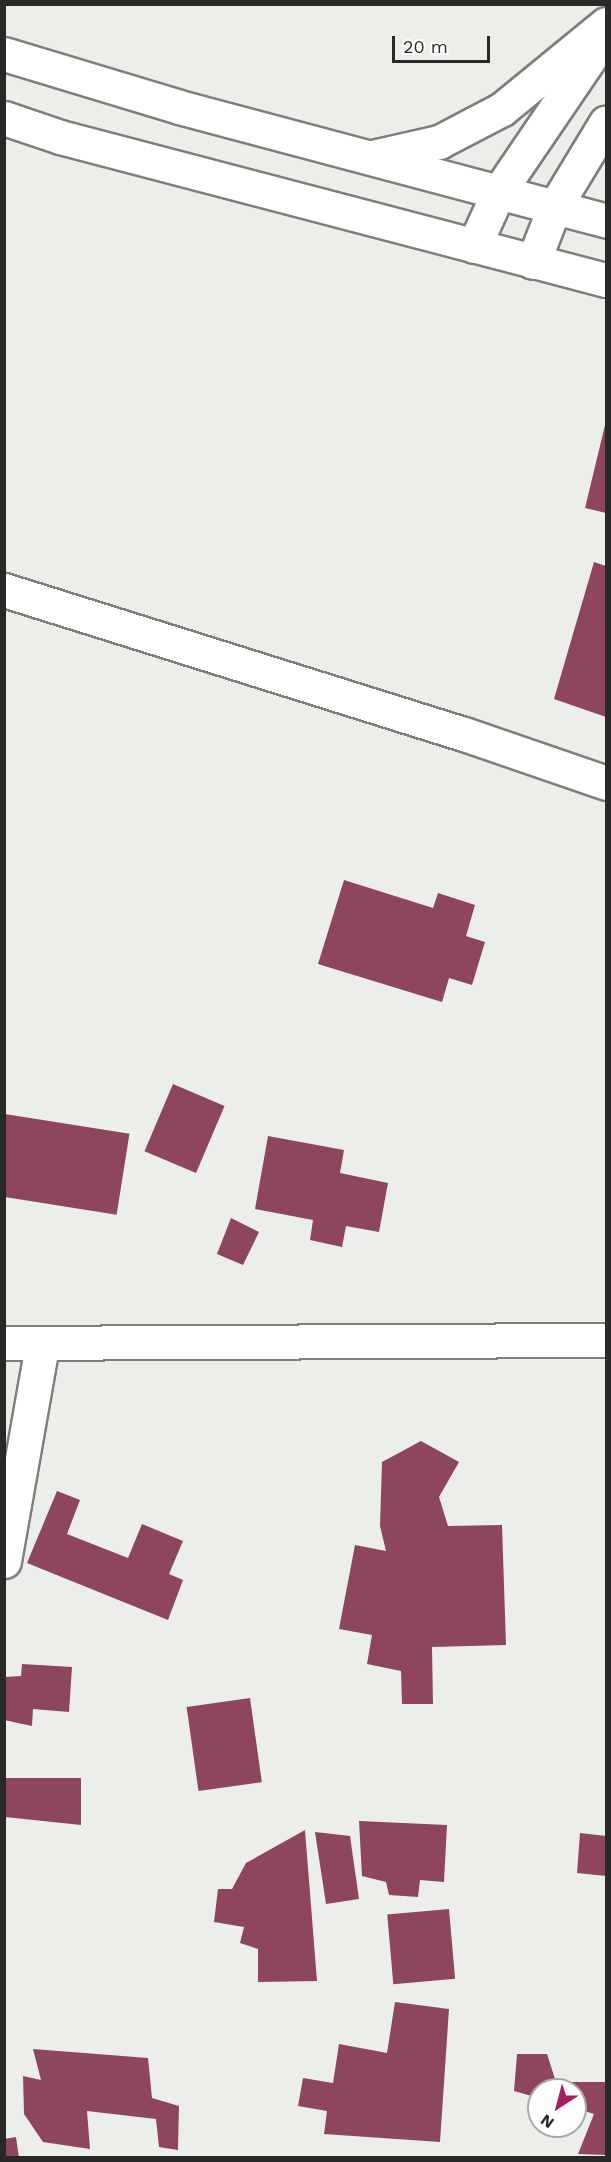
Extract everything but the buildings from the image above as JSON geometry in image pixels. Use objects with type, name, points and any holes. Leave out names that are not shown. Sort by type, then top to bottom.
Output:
[{"type":"street","points":[[366,158],[439,142],[502,109],[606,24]]},
{"type":"street","points":[[474,246],[498,193],[606,34]]},
{"type":"street","points":[[4,54],[179,107],[606,221]]},
{"type":"street","points":[[4,118],[72,140],[606,280]]},
{"type":"street","points":[[533,262],[554,208],[606,122]]},
{"type":"street","points":[[4,590],[464,734],[606,783]]},
{"type":"street","points":[[4,1343],[42,1345],[606,1340]]},
{"type":"street","points":[[4,1561],[42,1345]]}]
